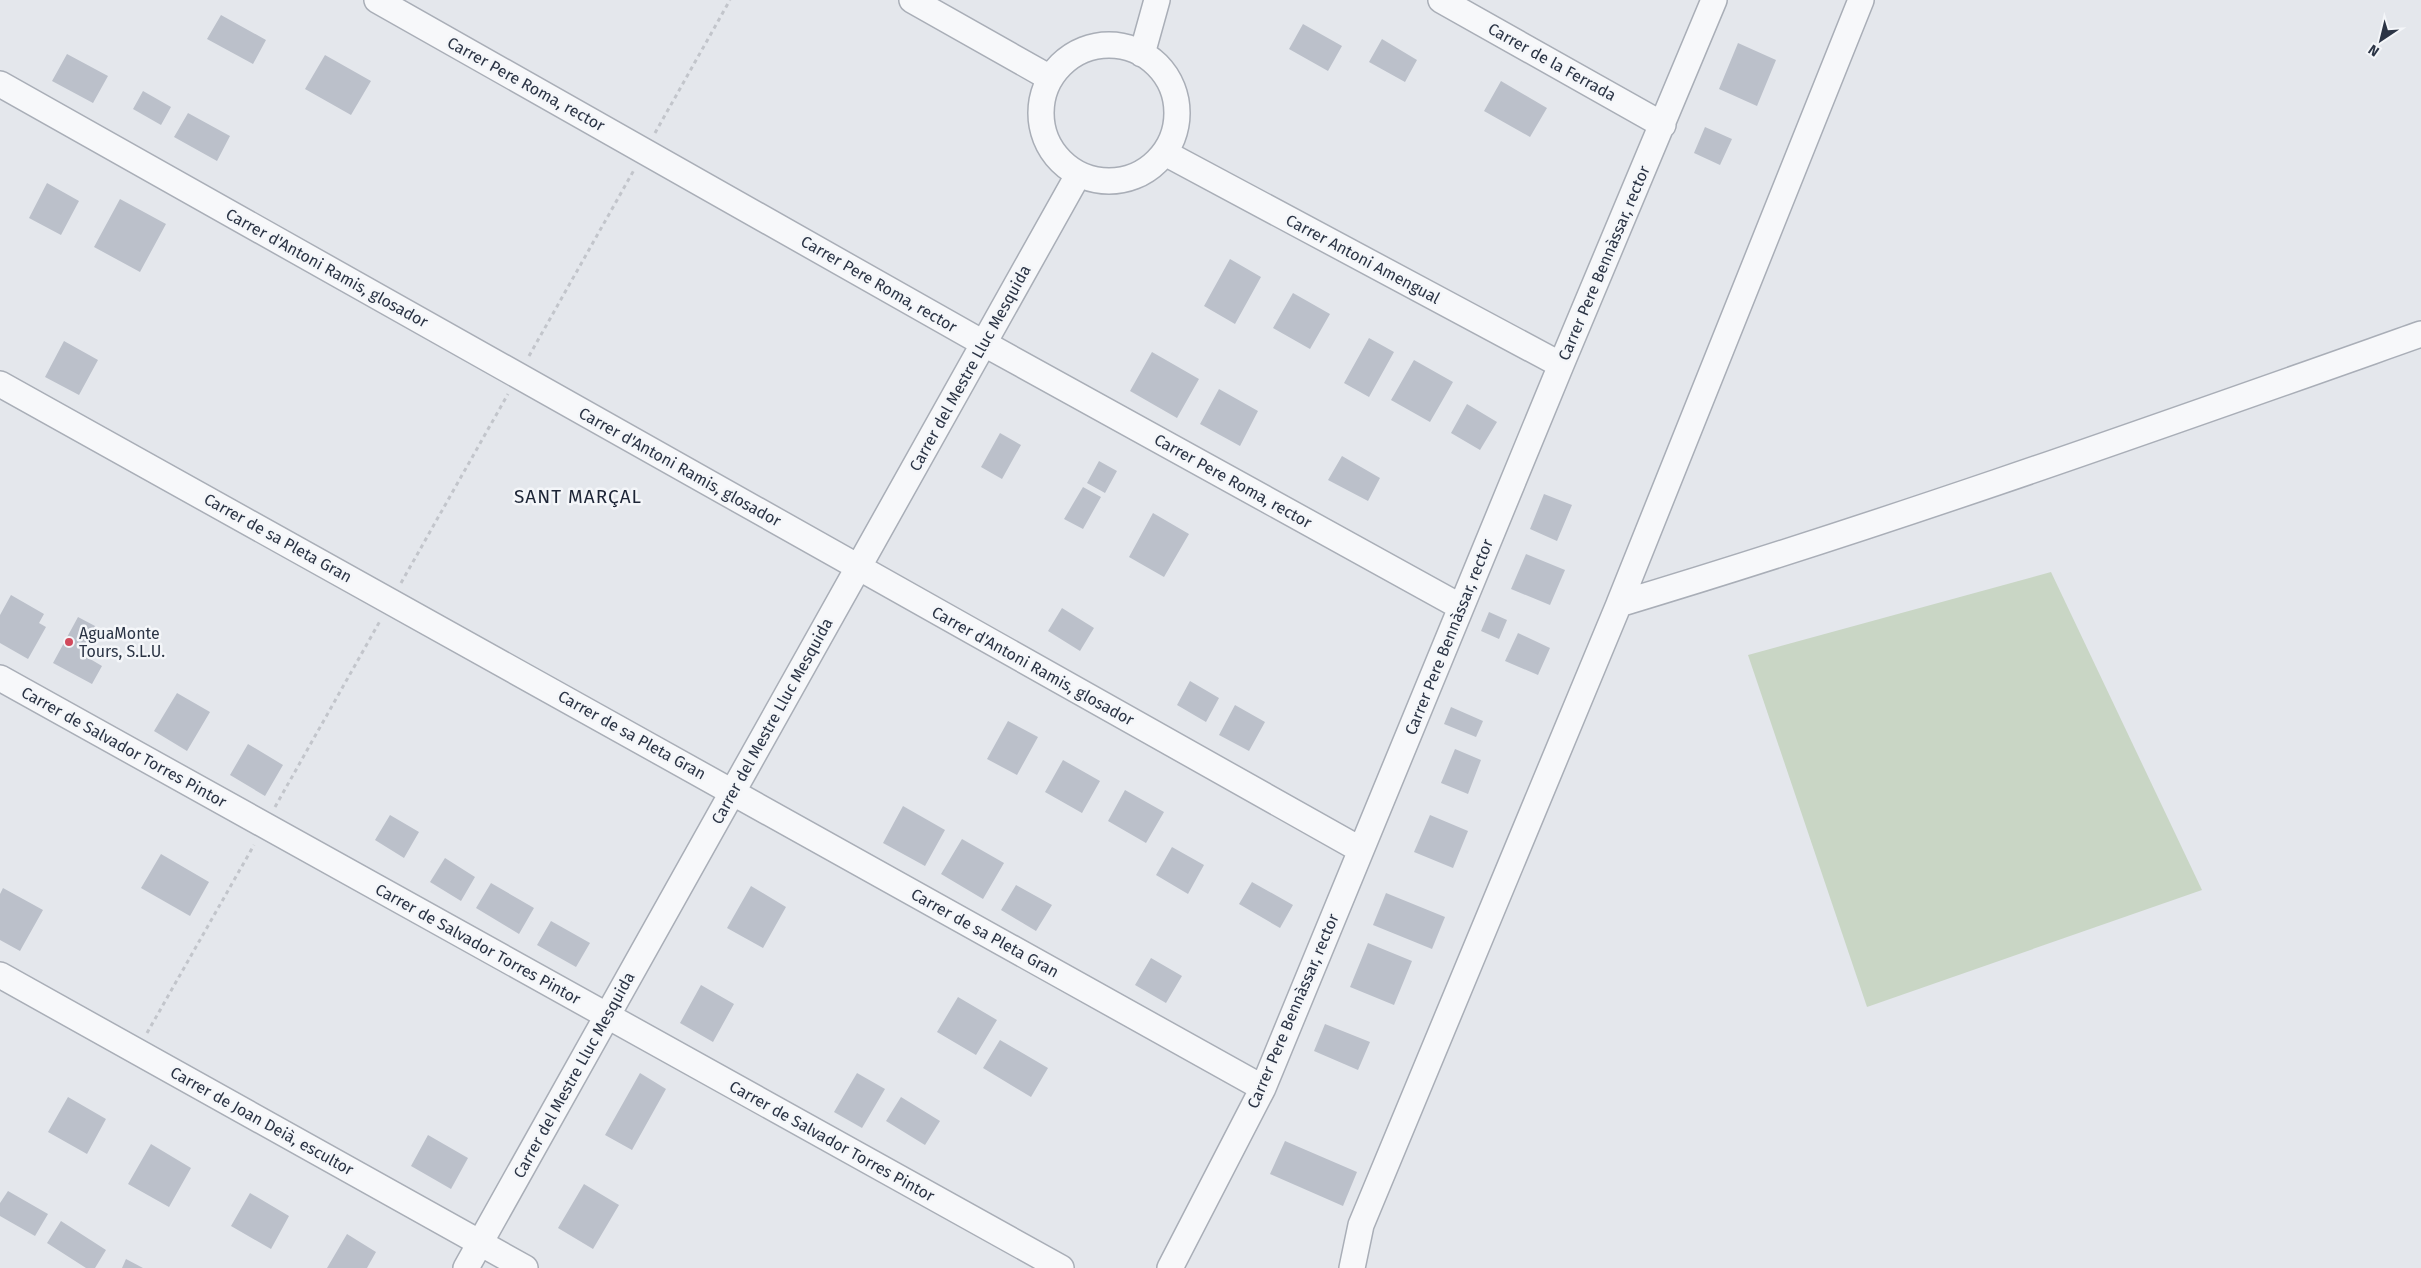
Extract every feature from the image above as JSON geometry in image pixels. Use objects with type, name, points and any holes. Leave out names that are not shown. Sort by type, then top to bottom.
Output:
[{"type":"street","name":"Carrer Pere Roma, rector","points":[[377,0],[984,343],[1461,607]]},
{"type":"street","points":[[912,0],[1050,78]]},
{"type":"street","points":[[1142,54],[1157,0]]},
{"type":"street","name":"Carrer de la Ferrada","points":[[1441,0],[1663,124]]},
{"type":"street","name":"Carrer Pere Bennàssar, rector","points":[[1170,1268],[1263,1088],[1561,365],[1714,0]]},
{"type":"street","points":[[1352,1268],[1361,1225],[1619,604],[1862,0]]},
{"type":"street","points":[[1101,45],[1122,46],[1142,54],[1160,68],[1168,80],[1178,109],[1175,132],[1165,153],[1152,167],[1135,177],[1116,182],[1096,181],[1078,174],[1059,161],[1046,143],[1040,121],[1041,98],[1050,78],[1063,62],[1075,54],[1101,45]]},
{"type":"street","name":"Carrer d'Antoni Ramis, glosador","points":[[0,84],[1360,850]]},
{"type":"street","name":"Carrer Antoni Amengual","points":[[1165,153],[1561,365]]},
{"type":"street","name":"Carrer del Mestre Lluc Mesquida","points":[[466,1268],[1078,174]]},
{"type":"street","points":[[1619,604],[1732,570],[2147,430],[2421,334]]},
{"type":"street","name":"Carrer de sa Pleta Gran","points":[[0,384],[1263,1088]]},
{"type":"street","name":"Carrer de Salvador Torres Pintor","points":[[0,678],[1061,1268]]},
{"type":"street","name":"Carrer de Joan Deià, escultor","points":[[0,975],[525,1268]]},
{"type":"path","points":[[651,140],[730,0]]},
{"type":"path","points":[[525,363],[635,169]]},
{"type":"path","points":[[396,592],[512,387]]},
{"type":"path","points":[[271,814],[381,619]]},
{"type":"path","points":[[137,1051],[256,841]]},
{"type":"green space","points":[[2051,572],[2202,890],[1867,1007],[1748,655]]},
{"type":"building","points":[[221,15],[266,40],[253,64],[207,39]]},
{"type":"building","points":[[1303,24],[1342,46],[1328,71],[1289,49]]},
{"type":"building","points":[[1382,39],[1417,60],[1405,82],[1369,62]]},
{"type":"building","points":[[1738,43],[1776,60],[1757,106],[1719,89]]},
{"type":"building","points":[[67,54],[108,76],[93,103],[52,81]]},
{"type":"building","points":[[325,55],[371,81],[351,115],[305,89]]},
{"type":"building","points":[[1501,81],[1547,108],[1530,137],[1484,111]]},
{"type":"building","points":[[143,91],[171,107],[161,125],[133,109]]},
{"type":"building","points":[[188,113],[230,136],[217,161],[174,137]]},
{"type":"building","points":[[1705,127],[1732,139],[1720,165],[1694,153]]},
{"type":"building","points":[[47,183],[79,201],[61,235],[29,218]]},
{"type":"building","points":[[120,199],[166,224],[140,272],[94,247]]},
{"type":"building","points":[[1230,259],[1261,277],[1235,324],[1204,306]]},
{"type":"building","points":[[1293,293],[1330,314],[1310,349],[1273,328]]},
{"type":"building","points":[[1369,338],[1394,352],[1369,397],[1344,383]]},
{"type":"building","points":[[64,341],[98,360],[79,395],[45,377]]},
{"type":"building","points":[[1152,352],[1199,379],[1177,418],[1130,391]]},
{"type":"building","points":[[1414,360],[1453,382],[1430,422],[1391,400]]},
{"type":"building","points":[[1219,389],[1258,411],[1240,446],[1200,424]]},
{"type":"building","points":[[1467,404],[1497,422],[1480,450],[1451,433]]},
{"type":"building","points":[[1000,433],[1021,445],[1002,479],[981,467]]},
{"type":"building","points":[[1342,456],[1380,478],[1368,501],[1328,480]]},
{"type":"building","points":[[1099,461],[1117,471],[1105,493],[1087,483]]},
{"type":"building","points":[[1083,487],[1101,497],[1083,529],[1064,519]]},
{"type":"building","points":[[1544,494],[1572,505],[1557,541],[1530,529]]},
{"type":"building","points":[[1153,513],[1189,534],[1164,577],[1129,557]]},
{"type":"building","points":[[1526,554],[1565,570],[1550,605],[1511,589]]},
{"type":"building","points":[[11,595],[44,614],[39,623],[46,627],[28,659],[0,643],[0,615]]},
{"type":"building","points":[[1062,608],[1094,628],[1080,651],[1048,631]]},
{"type":"building","points":[[1489,612],[1507,620],[1499,639],[1481,631]]},
{"type":"building","points":[[78,617],[95,626],[80,653],[102,666],[92,684],[53,663]]},
{"type":"building","points":[[1518,633],[1550,648],[1538,675],[1505,661]]},
{"type":"building","points":[[1190,681],[1219,698],[1206,722],[1177,705]]},
{"type":"building","points":[[177,693],[210,712],[187,751],[154,731]]},
{"type":"building","points":[[1235,705],[1265,722],[1249,751],[1219,735]]},
{"type":"building","points":[[1451,707],[1483,721],[1476,737],[1444,724]]},
{"type":"building","points":[[1008,721],[1038,737],[1017,775],[987,759]]},
{"type":"building","points":[[248,744],[283,765],[265,796],[230,775]]},
{"type":"building","points":[[1455,749],[1481,760],[1468,794],[1441,783]]},
{"type":"building","points":[[1063,760],[1100,781],[1082,813],[1045,792]]},
{"type":"building","points":[[1125,790],[1164,812],[1146,843],[1108,821]]},
{"type":"building","points":[[903,806],[945,830],[925,866],[883,843]]},
{"type":"building","points":[[390,815],[419,832],[404,858],[375,840]]},
{"type":"building","points":[[1430,815],[1468,831],[1453,868],[1414,852]]},
{"type":"building","points":[[962,839],[1004,863],[983,899],[941,874]]},
{"type":"building","points":[[1172,847],[1204,865],[1188,894],[1156,875]]},
{"type":"building","points":[[161,854],[209,882],[190,916],[141,888]]},
{"type":"building","points":[[445,858],[475,877],[461,901],[430,882]]},
{"type":"building","points":[[1252,882],[1293,905],[1280,928],[1239,904]]},
{"type":"building","points":[[491,883],[534,908],[519,934],[476,908]]},
{"type":"building","points":[[1016,885],[1052,905],[1036,931],[1001,910]]},
{"type":"building","points":[[751,886],[786,907],[763,948],[727,928]]},
{"type":"building","points":[[3,888],[43,910],[20,951],[0,940],[0,894]]},
{"type":"building","points":[[1386,893],[1445,917],[1432,949],[1373,925]]},
{"type":"building","points":[[551,921],[590,943],[576,967],[537,945]]},
{"type":"building","points":[[1368,943],[1412,961],[1394,1005],[1350,987]]},
{"type":"building","points":[[1151,958],[1182,976],[1166,1003],[1135,985]]},
{"type":"building","points":[[701,985],[734,1004],[713,1042],[680,1023]]},
{"type":"building","points":[[958,997],[997,1020],[976,1055],[937,1032]]},
{"type":"building","points":[[1325,1024],[1370,1042],[1358,1070],[1314,1051]]},
{"type":"building","points":[[1000,1040],[1048,1068],[1031,1097],[983,1068]]},
{"type":"building","points":[[640,1073],[666,1089],[632,1150],[605,1135]]},
{"type":"building","points":[[857,1073],[885,1089],[862,1128],[834,1112]]},
{"type":"building","points":[[68,1097],[106,1119],[87,1154],[48,1132]]},
{"type":"building","points":[[901,1097],[940,1121],[925,1145],[886,1121]]},
{"type":"building","points":[[428,1135],[468,1158],[451,1189],[411,1166]]},
{"type":"building","points":[[1285,1141],[1357,1172],[1343,1206],[1270,1174]]},
{"type":"building","points":[[151,1144],[191,1168],[169,1207],[128,1184]]},
{"type":"building","points":[[584,1184],[619,1205],[593,1249],[558,1228]]},
{"type":"building","points":[[8,1191],[48,1214],[35,1236],[0,1216],[0,1203]]},
{"type":"building","points":[[250,1193],[289,1216],[271,1249],[231,1226]]},
{"type":"building","points":[[61,1221],[106,1250],[95,1268],[86,1268],[47,1243]]},
{"type":"building","points":[[347,1234],[376,1252],[367,1268],[327,1268]]},
{"type":"building","points":[[126,1259],[143,1268],[122,1268]]},
{"type":"place","name":"AguaMonte Tours, S.L.U.","points":[[69,642]]},
{"type":"district","name":"SANT MARÇAL","points":[[578,496]]}]
